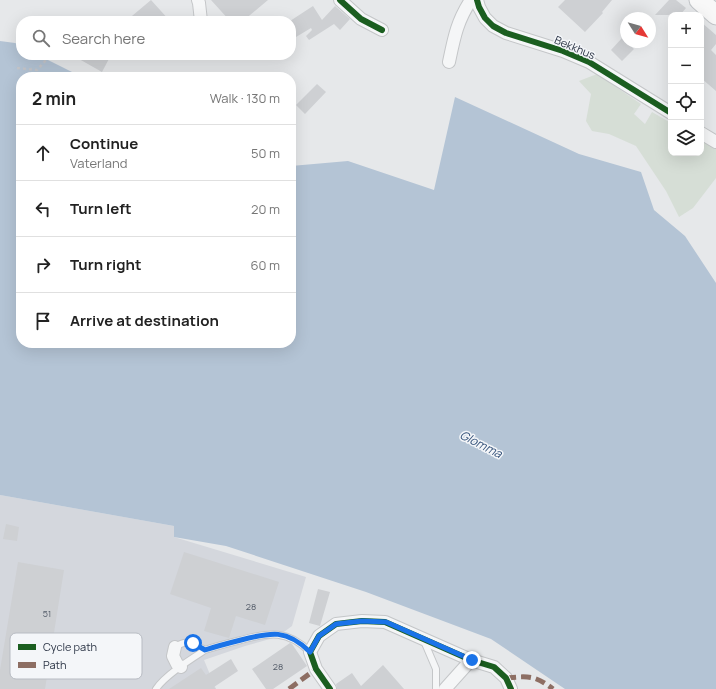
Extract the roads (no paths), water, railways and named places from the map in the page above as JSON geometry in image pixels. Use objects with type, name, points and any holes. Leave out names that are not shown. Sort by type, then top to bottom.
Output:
[{"type":"main road","points":[[700,0],[716,15]]},
{"type":"street","points":[[198,0],[200,16]]},
{"type":"street","points":[[340,0],[361,19],[382,30]]},
{"type":"street","points":[[449,62],[456,30],[462,13],[471,0]]},
{"type":"street","name":"Bekkhus","points":[[477,0],[478,7],[485,18],[493,26],[506,33],[562,50],[589,62],[668,111]]},
{"type":"street","points":[[704,134],[716,142]]},
{"type":"street","points":[[330,689],[316,669],[310,652],[319,636],[336,624],[362,621],[386,622],[424,641],[494,667],[506,678],[511,689]]},
{"type":"street","points":[[175,647],[173,656],[181,667]]},
{"type":"street","points":[[445,689],[472,660]]},
{"type":"lane","points":[[156,689],[163,680],[205,650],[258,636],[277,634],[286,636],[302,644],[310,652]]},
{"type":"lane","points":[[424,641],[436,668],[436,689]]},
{"type":"lane","points":[[175,647],[184,642],[193,643],[205,650]]},
{"type":"water","name":"Glomma","points":[[0,41],[16,44],[16,60],[48,60],[72,72],[16,72],[16,348],[296,348],[296,166],[348,161],[434,190],[455,97],[579,154],[641,172],[654,210],[685,236],[716,283],[716,689],[565,689],[491,639],[366,592],[226,546],[174,537],[174,526],[0,495]]}]
